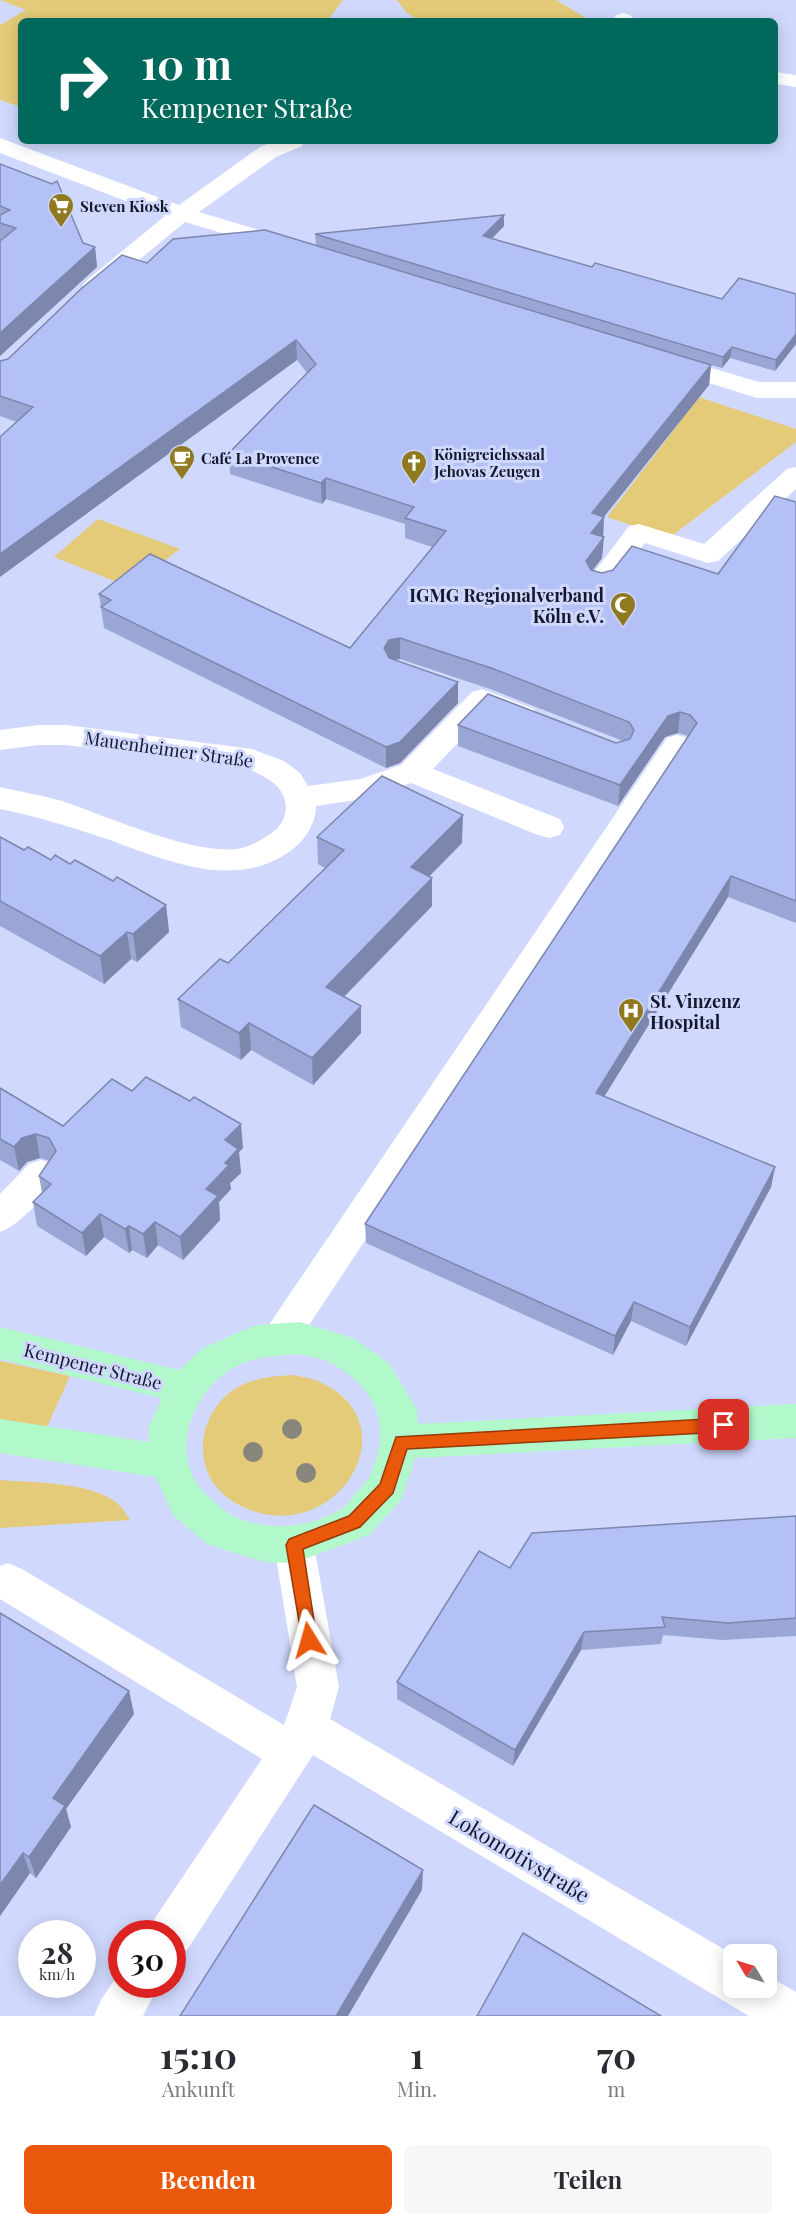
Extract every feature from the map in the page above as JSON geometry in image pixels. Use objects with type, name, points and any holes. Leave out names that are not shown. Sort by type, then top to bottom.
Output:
[{"type":"main road","name":"Kempener Straße","points":[[300,1338],[340,1349],[376,1374],[398,1410],[401,1442],[387,1488],[355,1522],[294,1545],[264,1544],[220,1531],[187,1503],[168,1462],[168,1426],[186,1388],[216,1359],[257,1341],[279,1340],[300,1338]]},
{"type":"main road","name":"Kempener Straße","points":[[0,1343],[186,1388]]},
{"type":"main road","points":[[401,1442],[796,1421]]},
{"type":"main road","points":[[0,1436],[168,1462]]},
{"type":"street","points":[[778,78],[796,81]]},
{"type":"street","points":[[77,300],[181,213],[268,152],[287,144]]},
{"type":"street","points":[[0,145],[181,213],[307,252]]},
{"type":"street","points":[[643,355],[757,390],[796,390]]},
{"type":"street","points":[[600,583],[639,532],[708,555],[796,475]]},
{"type":"street","points":[[451,688],[548,725]]},
{"type":"street","points":[[0,798],[49,807],[192,857],[237,860],[253,857],[287,837],[298,823],[302,810],[301,797],[363,789],[412,772],[482,699]]},
{"type":"street","name":"Mauenheimer Straße","points":[[0,740],[39,735],[66,735],[252,759],[280,771],[297,788],[301,797]]},
{"type":"street","points":[[279,1340],[677,745]]},
{"type":"street","points":[[412,772],[549,827]]},
{"type":"street","points":[[5,1202],[41,1174]]},
{"type":"street","points":[[180,1920],[298,1740],[318,1688],[294,1545]]},
{"type":"street","name":"Lokomotivstraße","points":[[8,1582],[723,1975]]},
{"type":"street","points":[[117,2016],[128,1998]]},
{"type":"street","points":[[762,1998],[793,2016]]},
{"type":"shaded area","points":[[0,0],[343,0],[329,18],[18,18],[18,106],[0,100],[0,25],[26,10]]},
{"type":"shaded area","points":[[397,0],[556,0],[586,18],[415,18],[406,12]]},
{"type":"shaded area","points":[[668,387],[796,429],[796,442],[669,538],[607,517],[680,422],[649,412]]},
{"type":"shaded area","points":[[98,519],[180,549],[129,587],[54,557]]},
{"type":"shaded area","points":[[0,1361],[70,1376],[47,1427],[0,1420]]},
{"type":"shaded area","points":[[293,1375],[320,1382],[347,1401],[360,1424],[361,1449],[353,1474],[336,1494],[313,1509],[284,1516],[253,1511],[229,1499],[211,1479],[205,1466],[203,1452],[207,1425],[213,1412],[231,1391],[262,1378]]},
{"type":"shaded area","points":[[0,1480],[46,1483],[94,1491],[119,1505],[130,1520],[0,1528]]},
{"type":"building","points":[[0,164],[52,184],[57,181],[83,243],[95,247],[0,333],[0,241],[16,228],[0,223],[0,215],[10,210],[0,206]]},
{"type":"building","points":[[504,215],[483,236],[592,267],[595,263],[722,299],[739,278],[796,294],[796,334],[776,360],[732,347],[723,357],[315,234]]},
{"type":"building","points":[[265,230],[711,365],[592,513],[604,517],[591,533],[604,537],[586,561],[591,570],[602,573],[613,570],[632,546],[718,574],[775,496],[796,502],[796,901],[731,876],[596,1093],[775,1167],[690,1327],[634,1302],[615,1336],[365,1224],[697,723],[690,715],[680,712],[668,716],[620,785],[458,725],[488,694],[616,743],[630,739],[634,730],[629,722],[494,669],[400,638],[389,640],[384,648],[389,658],[458,682],[400,742],[386,747],[101,607],[111,600],[99,594],[150,554],[350,648],[446,531],[405,518],[414,507],[326,478],[321,483],[229,453],[316,364],[296,340],[0,554],[0,437],[33,407],[0,396],[0,361],[8,359],[82,288],[122,255],[147,263],[173,239]]},
{"type":"building","points":[[382,776],[463,815],[411,867],[432,878],[326,987],[361,1006],[312,1058],[249,1023],[239,1033],[178,999],[220,959],[228,963],[344,850],[317,837]]},
{"type":"building","points":[[0,837],[24,850],[28,847],[51,860],[55,855],[70,864],[75,860],[113,881],[117,877],[166,905],[133,934],[127,932],[100,956],[0,901]]},
{"type":"building","points":[[146,1077],[190,1101],[194,1097],[241,1124],[225,1140],[238,1149],[225,1163],[229,1165],[206,1189],[218,1196],[180,1237],[155,1222],[143,1234],[129,1226],[125,1229],[100,1214],[82,1233],[33,1202],[51,1184],[39,1176],[56,1151],[49,1138],[36,1134],[22,1138],[14,1147],[0,1139],[0,1088],[63,1126],[112,1079],[132,1091]]},
{"type":"building","points":[[796,1516],[796,1618],[728,1623],[662,1617],[665,1627],[584,1632],[515,1750],[397,1682],[479,1551],[510,1568],[532,1533]]},
{"type":"building","points":[[0,1613],[129,1691],[53,1798],[65,1806],[29,1857],[23,1853],[0,1885]]},
{"type":"building","points":[[314,1805],[423,1870],[336,2016],[180,2016]]},
{"type":"building","points":[[523,1933],[661,2016],[477,2016]]},
{"type":"place","name":"Steven Kiosk","points":[[61,229]]},
{"type":"place","name":"Café La Provence","points":[[182,481]]},
{"type":"place","name":"Königreichssaal Jehovas Zeugen","points":[[414,486]]},
{"type":"place","name":"IGMG Regionalverband Köln e.V.","points":[[623,628]]},
{"type":"place","name":"St. Vinzenz Hospital","points":[[631,1034]]},
{"type":"route","points":[[309,1640],[294,1545],[355,1522],[387,1488],[401,1442],[724,1425]]}]
